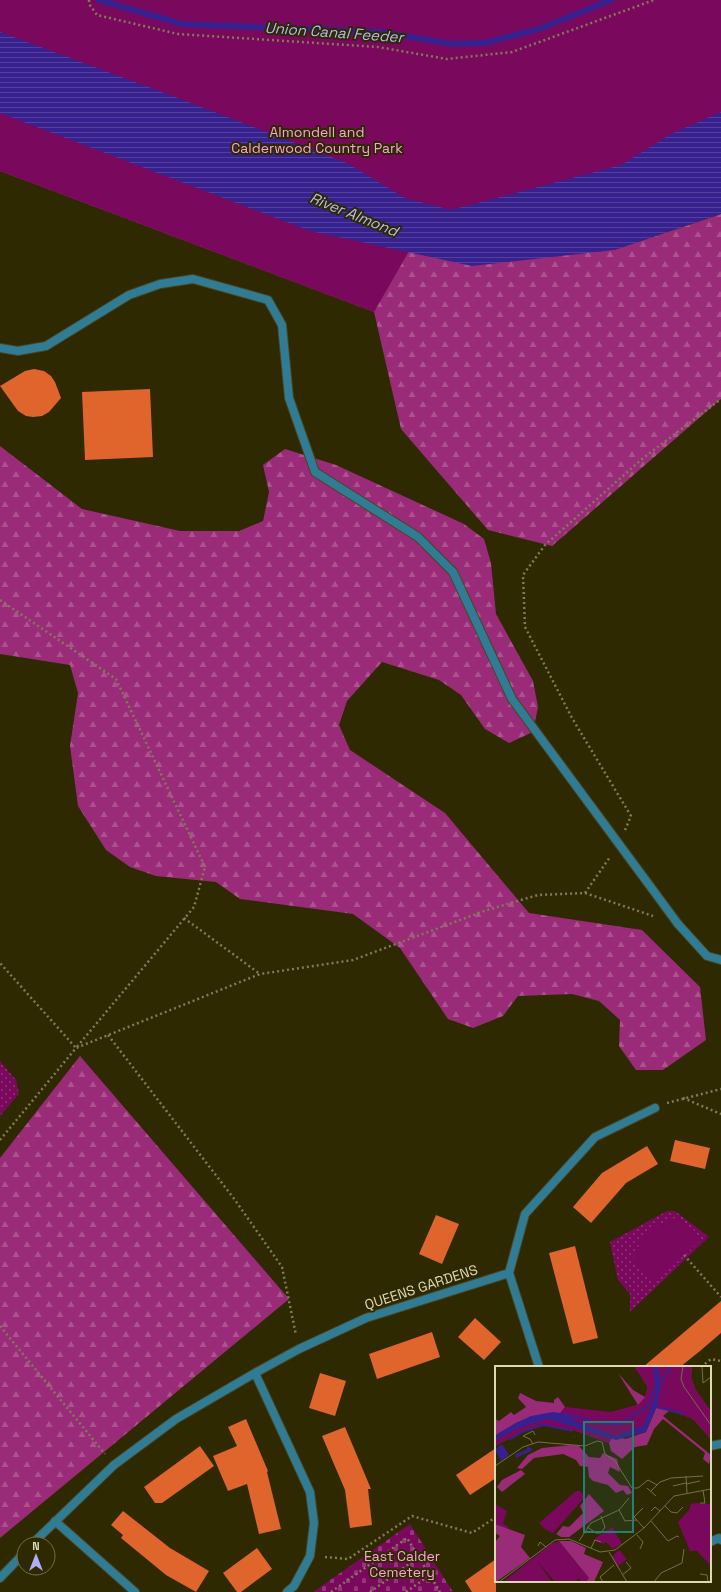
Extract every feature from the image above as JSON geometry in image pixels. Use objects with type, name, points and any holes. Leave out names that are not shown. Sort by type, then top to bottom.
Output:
[{"type":"street","points":[[0,348],[18,350],[46,346],[129,295],[160,284],[193,279],[268,300],[282,325],[289,398],[315,472],[418,537],[453,572],[512,699],[678,924],[707,956],[721,960]]},
{"type":"street","points":[[539,1366],[509,1273],[525,1214],[595,1137],[655,1108]]},
{"type":"street","name":"QUEENS GARDENS","points":[[40,1536],[114,1465],[176,1419],[255,1373],[299,1349],[366,1318],[509,1273]]},
{"type":"street","points":[[255,1373],[310,1492],[314,1523],[310,1556],[294,1586],[287,1592]]},
{"type":"street","points":[[711,1446],[721,1444]]},
{"type":"street","points":[[54,1521],[135,1592]]},
{"type":"street","points":[[711,1542],[719,1538],[721,1540]]},
{"type":"street","points":[[0,1578],[16,1561]]},
{"type":"path","points":[[89,0],[89,4],[97,15],[178,34],[378,47],[447,59],[512,52],[654,0]]},
{"type":"path","points":[[585,893],[619,844],[631,816],[572,718],[525,627],[523,575],[546,545],[642,459],[721,399]]},
{"type":"path","points":[[0,600],[116,679],[205,867],[194,907],[0,1140]]},
{"type":"path","points":[[76,1048],[260,974],[354,960],[487,910],[538,895],[585,893],[678,924]]},
{"type":"path","points":[[184,918],[260,974]]},
{"type":"path","points":[[0,963],[76,1048]]},
{"type":"path","points":[[108,1035],[235,1200],[282,1267],[299,1349]]},
{"type":"path","points":[[655,1108],[682,1098],[721,1089]]},
{"type":"path","points":[[682,1098],[721,1114]]},
{"type":"path","points":[[684,1255],[721,1297]]},
{"type":"path","points":[[0,1326],[114,1465]]},
{"type":"path","points":[[702,1366],[710,1359],[721,1361]]},
{"type":"path","points":[[310,1556],[348,1559],[412,1516],[472,1533],[495,1518]]},
{"type":"path","points":[[331,1592],[407,1538],[440,1592]]},
{"type":"path","points":[[370,1592],[419,1557]]},
{"type":"path","points":[[406,1592],[430,1575]]},
{"type":"green space","name":"Almondell and Calderwood Country Park","points":[[0,0],[721,0],[721,178],[416,239],[374,312],[0,171]]},
{"type":"green space","points":[[0,113],[614,250],[721,214],[721,399],[552,546],[488,530],[401,429],[374,312],[0,171]]},
{"type":"green space","points":[[0,446],[82,509],[180,531],[239,531],[263,521],[269,492],[263,465],[285,449],[336,465],[464,524],[484,539],[491,563],[496,614],[533,681],[538,707],[533,732],[509,743],[485,729],[461,695],[439,680],[382,662],[347,701],[339,725],[350,750],[445,813],[529,913],[642,930],[700,987],[706,1040],[663,1070],[636,1070],[619,1046],[620,1020],[599,1001],[572,994],[518,996],[503,1016],[473,1028],[448,1019],[400,948],[353,914],[240,899],[216,882],[156,876],[130,867],[106,850],[78,806],[70,746],[78,693],[70,665],[0,654]]},
{"type":"green space","points":[[80,1056],[289,1299],[0,1538],[0,1158]]},
{"type":"green space","points":[[0,1061],[16,1080],[19,1094],[0,1116]]},
{"type":"green space","points":[[667,1211],[675,1211],[709,1237],[630,1312],[630,1294],[618,1280],[610,1242]]},
{"type":"green space","points":[[675,1218],[693,1229],[701,1240],[654,1283],[633,1260],[635,1251],[650,1229]]},
{"type":"green space","name":"East Calder Cemetery","points":[[410,1524],[453,1592],[313,1592]]},
{"type":"water","name":"River Almond","points":[[0,32],[347,163],[405,198],[451,210],[621,165],[671,134],[721,112],[721,214],[614,250],[472,266],[310,231],[0,113]]},
{"type":"building","points":[[34,369],[44,371],[51,376],[61,398],[49,412],[42,416],[33,417],[26,416],[18,411],[0,386],[25,371]]},
{"type":"building","points":[[150,389],[153,457],[85,460],[82,392]]},
{"type":"building","points":[[675,1140],[710,1148],[705,1169],[670,1161]]},
{"type":"building","points":[[647,1146],[658,1164],[626,1183],[591,1223],[573,1207],[602,1173]]},
{"type":"building","points":[[436,1215],[459,1224],[442,1264],[419,1254]]},
{"type":"building","points":[[575,1246],[598,1338],[573,1344],[549,1253]]},
{"type":"building","points":[[721,1301],[721,1333],[700,1351],[681,1366],[644,1366]]},
{"type":"building","points":[[475,1318],[501,1342],[484,1360],[458,1337]]},
{"type":"building","points":[[432,1332],[440,1357],[377,1379],[369,1354]]},
{"type":"building","points":[[320,1373],[346,1381],[335,1416],[309,1408]]},
{"type":"building","points":[[246,1419],[268,1471],[281,1529],[259,1534],[247,1484],[228,1491],[213,1456],[237,1446],[228,1427]]},
{"type":"building","points":[[345,1427],[371,1489],[368,1489],[372,1525],[350,1528],[345,1490],[322,1436]]},
{"type":"building","points":[[200,1446],[214,1466],[162,1503],[155,1503],[144,1487]]},
{"type":"building","points":[[495,1449],[495,1479],[470,1495],[456,1475]]},
{"type":"building","points":[[123,1511],[170,1548],[209,1571],[196,1592],[166,1575],[121,1538],[123,1535],[111,1525]]},
{"type":"building","points":[[257,1548],[272,1569],[241,1592],[237,1592],[223,1573]]},
{"type":"building","points":[[495,1560],[496,1592],[472,1592],[465,1581]]},
{"type":"waterway","name":"Union Canal Feeder","points":[[99,0],[182,24],[381,32],[452,44],[484,43],[539,29],[611,0]]}]
